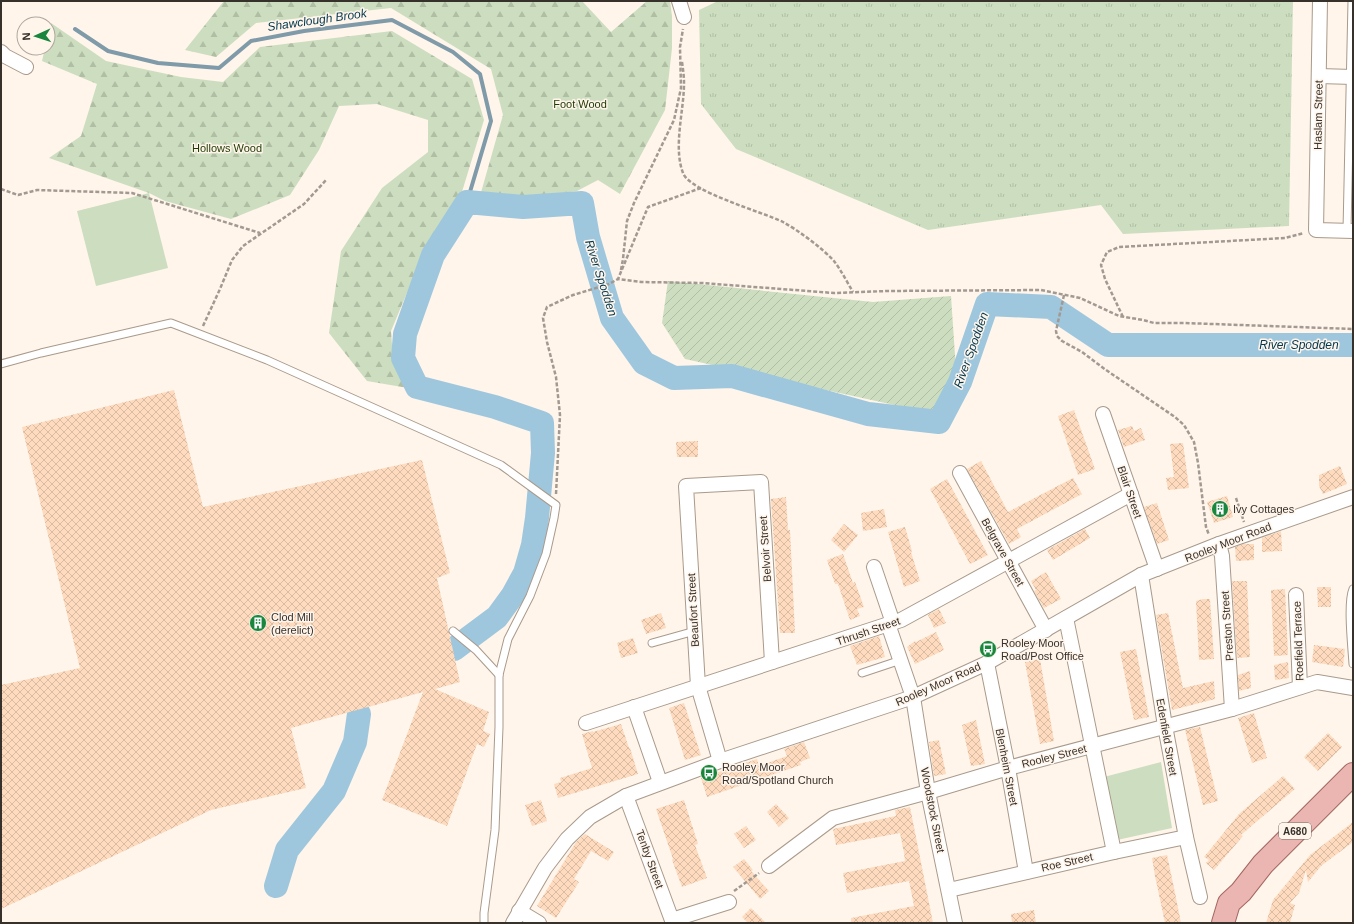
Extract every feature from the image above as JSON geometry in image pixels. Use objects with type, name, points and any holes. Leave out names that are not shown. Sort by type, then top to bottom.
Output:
[{"type":"main road","name":"A680","points":[[1223,923],[1229,903],[1241,892],[1263,864],[1353,774]]},
{"type":"main road","points":[[1237,923],[1241,906],[1241,892]]},
{"type":"street","points":[[679,1],[684,17]]},
{"type":"street","name":"Haslam Street","points":[[1316,230],[1320,1]]},
{"type":"street","points":[[1,52],[5,56],[26,67]]},
{"type":"street","points":[[1319,76],[1352,77]]},
{"type":"street","points":[[1316,230],[1350,231]]},
{"type":"street","name":"Blair Street","points":[[1103,414],[1157,569]]},
{"type":"street","name":"Belgrave Street","points":[[960,473],[1046,630]]},
{"type":"street","name":"Belvoir Street","points":[[715,485],[761,482],[772,662]]},
{"type":"street","name":"Beaufort Street","points":[[715,485],[686,486],[698,686],[720,761]]},
{"type":"street","name":"Thrush Street","points":[[586,723],[901,620],[1131,494]]},
{"type":"street","name":"Rooley Moor Road","points":[[516,917],[545,868],[567,839],[590,817],[626,796],[660,782],[720,761],[913,697],[987,663],[1141,575],[1248,534],[1353,497]]},
{"type":"street","name":"Preston Street","points":[[1216,546],[1222,556],[1232,709]]},
{"type":"street","name":"Woodstock Street","points":[[874,567],[913,697],[928,792],[955,923]]},
{"type":"street","name":"Edenfield Street","points":[[1141,575],[1165,726],[1186,837],[1200,897]]},
{"type":"street","name":"Roefield Terrace","points":[[1296,595],[1300,687]]},
{"type":"street","points":[[1066,618],[1114,852]]},
{"type":"street","name":"Blenheim Street","points":[[987,663],[1008,768],[1026,872]]},
{"type":"street","name":"Rooley Street","points":[[769,866],[833,818],[1008,768],[1232,709],[1317,682],[1353,688]]},
{"type":"street","points":[[634,708],[660,782]]},
{"type":"street","name":"Tenby Street","points":[[626,796],[673,922]]},
{"type":"street","name":"Roe Street","points":[[949,890],[1186,837]]},
{"type":"street","points":[[673,922],[730,902]]},
{"type":"street","points":[[516,917],[539,923]]},
{"type":"lane","points":[[1350,231],[1352,1]]},
{"type":"lane","points":[[1,364],[41,353],[171,323],[267,360],[501,465],[556,505],[546,554],[530,596],[508,639],[499,675],[499,727],[495,830],[484,912],[484,923]]},
{"type":"lane","points":[[1353,589],[1350,607],[1353,664]]},
{"type":"lane","points":[[453,631],[476,650],[499,675]]},
{"type":"lane","points":[[652,644],[695,631]]},
{"type":"lane","points":[[862,673],[901,660]]},
{"type":"path","points":[[618,279],[624,259],[627,221],[629,215],[674,120],[681,88],[680,47],[684,17]]},
{"type":"path","points":[[680,47],[684,82],[679,152],[680,164],[684,175],[692,183],[701,188],[783,222],[812,242],[834,262],[853,292]]},
{"type":"path","points":[[199,334],[232,260],[243,246],[304,204],[327,179]]},
{"type":"path","points":[[618,279],[648,207],[701,188]]},
{"type":"path","points":[[1,189],[18,195],[37,190],[132,193],[260,233]]},
{"type":"path","points":[[1123,317],[1105,279],[1101,265],[1107,252],[1120,247],[1285,238],[1316,230]]},
{"type":"path","points":[[556,505],[560,415],[556,377],[547,342],[543,318],[547,307],[573,295],[609,284],[618,279],[641,282],[702,283],[834,293],[1041,290],[1080,298],[1123,317],[1154,323],[1353,329]]},
{"type":"path","points":[[1064,295],[1056,331],[1057,336],[1062,341],[1082,352],[1175,417],[1184,425],[1194,442],[1206,527],[1216,546]]},
{"type":"path","points":[[1236,498],[1248,534]]},
{"type":"path","points":[[730,902],[734,891],[769,866]]},
{"type":"green space","name":"Foot Wood","points":[[224,1],[582,1],[611,32],[647,1],[670,1],[672,16],[672,48],[665,110],[620,194],[598,180],[577,191],[538,197],[480,196],[503,115],[491,69],[391,8],[256,23],[216,57],[185,50]]},
{"type":"green space","points":[[718,1],[1293,1],[1289,226],[1123,234],[1101,205],[928,230],[736,149],[701,104],[699,10]]},
{"type":"green space","name":"Hollows Wood","points":[[56,26],[106,61],[181,77],[223,82],[260,47],[392,31],[472,79],[484,120],[461,195],[427,245],[391,331],[393,359],[408,388],[367,381],[329,333],[341,251],[382,188],[428,152],[428,120],[377,104],[339,106],[319,150],[290,195],[231,219],[165,201],[149,193],[49,158],[81,136],[97,84],[42,61],[43,56],[56,56]]},
{"type":"green space","points":[[149,193],[168,268],[96,286],[77,211]]},
{"type":"green space","points":[[668,281],[873,302],[951,296],[956,370],[940,415],[685,359],[662,323]]},
{"type":"green space","points":[[1161,762],[1172,828],[1117,840],[1104,777]]},
{"type":"building","name":"Clod Mill (derelict)","points":[[174,390],[203,507],[422,460],[450,573],[437,578],[460,682],[435,689],[489,712],[483,731],[490,734],[484,747],[477,744],[447,826],[382,800],[423,692],[291,728],[306,788],[211,810],[1,909],[1,685],[80,668],[22,427]]},
{"type":"building","points":[[1074,410],[1095,469],[1078,475],[1058,416]]},
{"type":"building","points":[[1132,426],[1134,431],[1141,428],[1145,440],[1124,447],[1118,430]]},
{"type":"building","points":[[698,441],[698,457],[677,457],[676,442]]},
{"type":"building","points":[[1183,443],[1189,488],[1168,490],[1166,478],[1174,477],[1170,444]]},
{"type":"building","points":[[981,461],[1008,512],[1073,478],[1082,494],[1017,529],[1021,537],[1009,544],[967,469]]},
{"type":"building","points":[[1340,466],[1347,484],[1323,494],[1319,486],[1319,475]]},
{"type":"building","points":[[947,479],[988,555],[970,564],[930,489]]},
{"type":"building","name":"Ivy Cottages","points":[[1227,496],[1233,517],[1214,523],[1207,502]]},
{"type":"building","points":[[786,497],[788,530],[790,530],[795,633],[780,633],[771,499]]},
{"type":"building","points":[[1157,503],[1169,540],[1157,544],[1144,507]]},
{"type":"building","points":[[884,509],[887,527],[863,531],[861,513]]},
{"type":"building","points":[[844,524],[858,535],[844,552],[831,540]]},
{"type":"building","points":[[905,527],[920,581],[904,587],[888,532]]},
{"type":"building","points":[[1085,529],[1090,538],[1053,560],[1047,550]]},
{"type":"building","points":[[1281,531],[1282,551],[1262,552],[1262,538]]},
{"type":"building","points":[[1243,544],[1254,544],[1254,560],[1236,561],[1235,547]]},
{"type":"building","points":[[843,554],[853,583],[855,582],[864,607],[857,609],[860,616],[850,620],[838,584],[835,584],[827,560]]},
{"type":"building","points":[[1046,572],[1061,599],[1044,608],[1034,591],[1036,590],[1031,581]]},
{"type":"building","points":[[1232,581],[1247,581],[1250,657],[1237,658]]},
{"type":"building","points":[[1317,587],[1331,587],[1331,607],[1318,607]]},
{"type":"building","points":[[1285,589],[1288,655],[1274,656],[1271,590]]},
{"type":"building","points":[[1210,599],[1214,659],[1199,660],[1196,601]]},
{"type":"building","points":[[939,609],[946,623],[934,628],[928,615]]},
{"type":"building","points":[[661,613],[666,628],[646,634],[641,620]]},
{"type":"building","points":[[1168,613],[1183,688],[1214,681],[1215,699],[1172,710],[1156,615]]},
{"type":"building","points":[[936,632],[944,650],[915,664],[907,647],[915,641],[916,642]]},
{"type":"building","points":[[879,636],[885,657],[857,665],[850,646]]},
{"type":"building","points":[[633,638],[638,653],[621,658],[617,643]]},
{"type":"building","points":[[1314,645],[1345,649],[1343,667],[1312,662]]},
{"type":"building","points":[[1136,649],[1149,717],[1134,720],[1120,652]]},
{"type":"building","points":[[1040,659],[1054,741],[1040,744],[1025,662]]},
{"type":"building","points":[[1288,662],[1289,678],[1275,680],[1274,665]]},
{"type":"building","points":[[1250,671],[1251,688],[1239,691],[1238,675]]},
{"type":"building","points":[[684,703],[701,755],[685,760],[669,708]]},
{"type":"building","points":[[1254,713],[1267,758],[1252,763],[1238,718]]},
{"type":"building","points":[[976,720],[985,764],[971,766],[962,725]]},
{"type":"building","points":[[621,724],[638,774],[558,798],[554,784],[561,782],[560,778],[592,768],[582,734]]},
{"type":"building","points":[[1200,727],[1218,801],[1203,805],[1185,730]]},
{"type":"building","points":[[1328,733],[1342,747],[1318,771],[1304,757]]},
{"type":"building","points":[[939,740],[946,774],[934,776],[929,742]]},
{"type":"building","points":[[804,742],[810,758],[800,762],[801,765],[707,797],[701,778],[757,759],[759,766],[787,756],[784,749]]},
{"type":"building","points":[[1283,776],[1295,789],[1241,835],[1243,836],[1214,870],[1206,863],[1209,860],[1204,857],[1239,814]]},
{"type":"building","points":[[541,800],[547,821],[532,826],[525,805]]},
{"type":"building","points":[[684,800],[698,844],[695,845],[707,878],[682,887],[656,809]]},
{"type":"building","points":[[776,804],[789,818],[779,827],[767,812]]},
{"type":"building","points":[[910,807],[933,923],[851,923],[851,918],[914,906],[909,881],[847,893],[843,873],[905,861],[904,853],[900,833],[836,845],[833,829],[896,816],[895,810]]},
{"type":"building","points":[[1353,822],[1353,842],[1321,866],[1308,882],[1306,870],[1299,893],[1290,903],[1295,905],[1290,923],[1266,923],[1273,900],[1310,855]]},
{"type":"building","points":[[746,826],[756,840],[744,848],[734,834]]},
{"type":"building","points":[[585,834],[614,852],[608,861],[591,851],[574,879],[579,882],[556,918],[537,906],[576,842]]},
{"type":"building","points":[[1167,855],[1181,923],[1165,923],[1155,876],[1152,858]]},
{"type":"building","points":[[744,859],[753,870],[751,871],[769,891],[760,899],[733,867]]},
{"type":"building","points":[[751,908],[766,923],[748,923],[742,917]]},
{"type":"building","points":[[1034,910],[1036,923],[1012,923],[1011,914]]},
{"type":"waterway","name":"Shawclough Brook","points":[[75,29],[108,51],[158,63],[219,68],[251,41],[304,31],[392,20],[453,52],[480,74],[491,121],[467,202]]},
{"type":"waterway","name":"River Spodden","points":[[454,649],[497,617],[513,595],[525,573],[533,545],[543,453],[542,423],[495,407],[417,387],[403,358],[405,334],[433,255],[467,202],[523,207],[582,203],[588,237],[612,318],[644,363],[674,378],[732,376],[868,414],[939,422],[960,382],[987,304],[1051,307],[1108,345],[1353,345]]},
{"type":"waterway","name":"River Spodden","points":[[276,886],[287,850],[334,791],[355,742],[359,714]]},
{"type":"place","name":"Ivy Cottages","points":[[1220,509]]},
{"type":"place","name":"Clod Mill (derelict)","points":[[258,623]]},
{"type":"place","name":"Rooley Moor Road/Post Office","points":[[988,649]]},
{"type":"place","name":"Rooley Moor Road/Spotland Church","points":[[709,773]]}]
